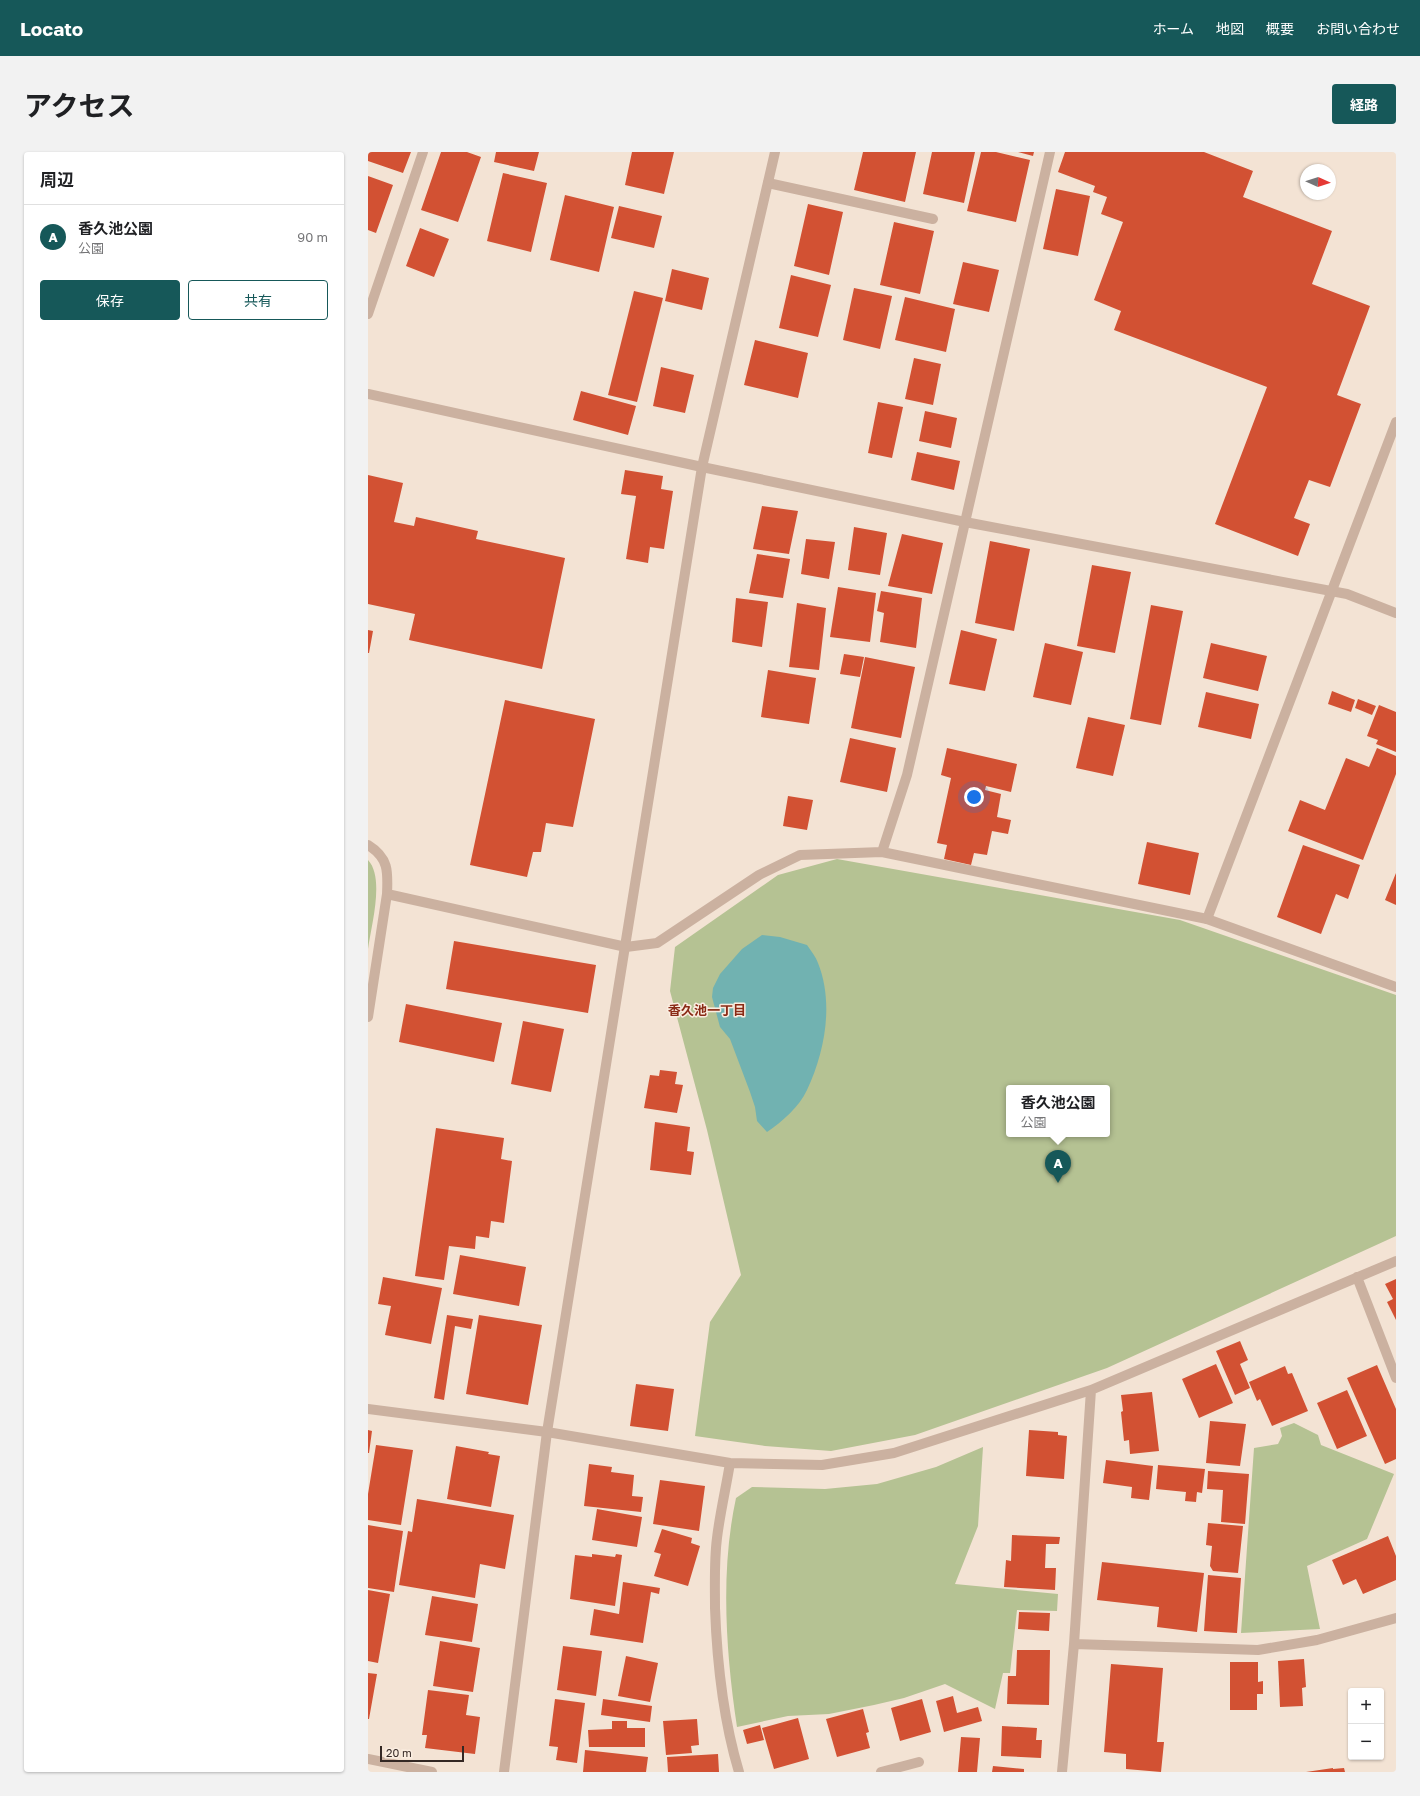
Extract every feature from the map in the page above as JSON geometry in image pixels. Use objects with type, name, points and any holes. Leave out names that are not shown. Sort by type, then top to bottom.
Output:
[{"type":"street","points":[[368,314],[423,152]]},
{"type":"street","points":[[504,1772],[547,1432],[702,467],[775,152]]},
{"type":"street","points":[[882,852],[907,775],[1050,152]]},
{"type":"street","points":[[768,183],[933,219]]},
{"type":"street","points":[[368,394],[702,467],[965,522],[1347,594],[1396,613]]},
{"type":"street","points":[[1207,919],[1396,422]]},
{"type":"street","points":[[368,845],[381,857],[388,870],[386,894],[368,1018]]},
{"type":"street","points":[[386,894],[626,947],[657,943],[759,875],[800,854],[882,852],[1207,919],[1396,987]]},
{"type":"street","points":[[368,1409],[547,1432],[730,1463],[822,1465],[894,1453],[1091,1390],[1396,1261]]},
{"type":"street","points":[[1357,1278],[1396,1378]]},
{"type":"street","points":[[1062,1772],[1074,1644],[1091,1390]]},
{"type":"street","points":[[730,1463],[717,1537],[715,1580],[716,1624],[719,1666],[726,1718],[730,1739],[740,1772]]},
{"type":"street","points":[[1074,1644],[1258,1650],[1316,1640],[1396,1618]]},
{"type":"street","points":[[368,1759],[432,1772]]},
{"type":"street","points":[[881,1772],[919,1762]]},
{"type":"green space","points":[[837,859],[1180,920],[1396,995],[1396,1236],[1107,1368],[915,1435],[831,1451],[765,1446],[695,1436],[710,1322],[741,1275],[707,1130],[670,991],[675,947],[778,875]]},
{"type":"green space","points":[[368,860],[373,868],[376,878],[376,903],[368,949]]},
{"type":"green space","points":[[1294,1423],[1318,1435],[1321,1445],[1394,1474],[1367,1539],[1307,1566],[1320,1629],[1241,1633],[1254,1448],[1278,1444],[1282,1436],[1280,1428]]},
{"type":"green space","points":[[983,1447],[978,1526],[955,1584],[1058,1594],[1057,1611],[1017,1610],[1010,1673],[1003,1673],[995,1709],[945,1684],[904,1698],[874,1705],[829,1714],[788,1716],[737,1727],[730,1670],[726,1612],[728,1555],[736,1498],[752,1487],[825,1489],[877,1484],[936,1467]]},
{"type":"water","points":[[762,935],[780,937],[807,945],[817,961],[823,978],[826,994],[823,1044],[819,1060],[807,1090],[800,1102],[790,1113],[767,1132],[757,1121],[755,1107],[750,1092],[730,1039],[720,1027],[712,997],[713,988],[720,974],[742,949]]},
{"type":"building","points":[[368,152],[411,152],[403,173],[368,161]]},
{"type":"building","points":[[441,152],[467,152],[481,157],[458,222],[421,210]]},
{"type":"building","points":[[496,152],[539,152],[534,171],[494,162]]},
{"type":"building","points":[[632,152],[674,152],[664,194],[625,185]]},
{"type":"building","points":[[863,152],[916,152],[905,202],[854,190]]},
{"type":"building","points":[[932,152],[975,152],[964,203],[923,194]]},
{"type":"building","points":[[981,152],[996,152],[1030,160],[1016,222],[967,211]]},
{"type":"building","points":[[1018,152],[1034,152],[1033,156]]},
{"type":"building","points":[[1065,152],[1204,152],[1253,171],[1243,197],[1332,231],[1312,284],[1370,306],[1337,395],[1361,404],[1330,487],[1309,480],[1294,518],[1310,524],[1298,556],[1215,524],[1267,387],[1114,330],[1121,311],[1094,300],[1123,222],[1101,214],[1107,197],[1093,192],[1095,186],[1058,172]]},
{"type":"building","points":[[503,173],[547,183],[531,252],[487,241]]},
{"type":"building","points":[[368,176],[393,185],[376,233],[368,230]]},
{"type":"building","points":[[1056,189],[1090,196],[1078,256],[1043,249]]},
{"type":"building","points":[[565,195],[614,207],[599,272],[550,260]]},
{"type":"building","points":[[808,204],[843,212],[829,275],[794,266]]},
{"type":"building","points":[[619,206],[662,216],[654,248],[611,238]]},
{"type":"building","points":[[894,222],[934,231],[920,294],[880,285]]},
{"type":"building","points":[[420,228],[449,239],[434,277],[406,266]]},
{"type":"building","points":[[963,262],[999,270],[989,312],[953,304]]},
{"type":"building","points":[[672,269],[709,278],[702,310],[665,301]]},
{"type":"building","points":[[791,275],[831,285],[818,337],[779,328]]},
{"type":"building","points":[[854,288],[892,296],[880,349],[843,340]]},
{"type":"building","points":[[634,291],[663,298],[637,402],[608,395]]},
{"type":"building","points":[[905,297],[955,309],[946,352],[895,340]]},
{"type":"building","points":[[755,340],[808,353],[798,398],[744,385]]},
{"type":"building","points":[[914,358],[941,364],[933,405],[905,399]]},
{"type":"building","points":[[661,367],[694,375],[685,413],[653,406]]},
{"type":"building","points":[[581,391],[636,406],[628,435],[573,420]]},
{"type":"building","points":[[878,402],[903,407],[892,458],[868,453]]},
{"type":"building","points":[[925,411],[957,418],[951,448],[919,441]]},
{"type":"building","points":[[917,452],[960,461],[954,490],[911,480]]},
{"type":"building","points":[[625,470],[663,476],[661,489],[673,491],[664,549],[650,547],[648,563],[626,559],[636,496],[621,494]]},
{"type":"building","points":[[368,475],[403,483],[394,522],[414,526],[416,517],[478,531],[476,539],[565,558],[542,669],[409,640],[415,614],[368,604]]},
{"type":"building","points":[[762,506],[798,511],[789,554],[753,549]]},
{"type":"building","points":[[854,527],[887,533],[880,575],[848,570]]},
{"type":"building","points":[[902,534],[943,543],[932,594],[888,586]]},
{"type":"building","points":[[806,539],[835,542],[829,579],[801,574]]},
{"type":"building","points":[[990,541],[1030,549],[1014,631],[975,623]]},
{"type":"building","points":[[757,554],[790,559],[783,598],[749,593]]},
{"type":"building","points":[[1092,565],[1131,572],[1115,653],[1077,646]]},
{"type":"building","points":[[838,587],[876,593],[870,642],[830,637]]},
{"type":"building","points":[[881,591],[922,598],[916,648],[880,642],[884,613],[877,611]]},
{"type":"building","points":[[736,598],[768,602],[762,647],[732,642]]},
{"type":"building","points":[[797,603],[826,608],[819,670],[789,667]]},
{"type":"building","points":[[1151,605],[1183,611],[1161,725],[1130,719]]},
{"type":"building","points":[[368,630],[373,631],[369,653],[368,653]]},
{"type":"building","points":[[961,630],[997,639],[985,691],[949,684]]},
{"type":"building","points":[[1045,643],[1083,652],[1071,705],[1033,697]]},
{"type":"building","points":[[1211,643],[1267,656],[1258,691],[1203,678]]},
{"type":"building","points":[[844,654],[864,657],[860,677],[840,674]]},
{"type":"building","points":[[865,657],[915,667],[901,738],[851,728]]},
{"type":"building","points":[[768,670],[816,678],[809,724],[761,717]]},
{"type":"building","points":[[1332,691],[1355,700],[1351,712],[1328,704]]},
{"type":"building","points":[[1206,692],[1259,704],[1251,739],[1198,727]]},
{"type":"building","points":[[1358,699],[1376,706],[1372,715],[1355,708]]},
{"type":"building","points":[[505,700],[595,719],[573,827],[546,823],[541,852],[533,852],[527,877],[470,865]]},
{"type":"building","points":[[1379,705],[1396,712],[1396,752],[1376,744],[1378,740],[1367,736]]},
{"type":"building","points":[[1088,717],[1125,725],[1113,776],[1076,768]]},
{"type":"building","points":[[850,738],[896,748],[887,792],[840,782]]},
{"type":"building","points":[[947,748],[1017,764],[1011,792],[986,786],[985,790],[1001,794],[997,817],[1011,820],[1008,834],[992,831],[987,855],[974,853],[971,865],[944,859],[947,845],[937,843],[951,778],[941,775]]},
{"type":"building","points":[[1377,748],[1396,756],[1396,774],[1363,860],[1288,831],[1300,800],[1325,810],[1346,758],[1369,767]]},
{"type":"building","points":[[788,796],[813,800],[807,830],[783,826]]},
{"type":"building","points":[[1147,842],[1199,853],[1190,895],[1138,884]]},
{"type":"building","points":[[1303,845],[1360,865],[1348,899],[1336,894],[1321,934],[1277,917]]},
{"type":"building","points":[[1396,873],[1396,905],[1385,900]]},
{"type":"building","points":[[454,941],[596,965],[588,1013],[446,989]]},
{"type":"building","points":[[406,1004],[502,1023],[494,1062],[399,1042]]},
{"type":"building","points":[[523,1021],[564,1029],[551,1092],[511,1084]]},
{"type":"building","points":[[660,1070],[677,1072],[675,1084],[683,1085],[677,1113],[644,1108],[650,1075],[659,1076]]},
{"type":"building","points":[[655,1122],[690,1127],[687,1151],[694,1152],[691,1175],[650,1170]]},
{"type":"building","points":[[436,1128],[504,1138],[501,1159],[512,1161],[504,1223],[491,1221],[489,1238],[476,1236],[475,1249],[449,1246],[444,1280],[415,1276]]},
{"type":"building","points":[[460,1255],[526,1267],[519,1306],[453,1294]]},
{"type":"building","points":[[383,1277],[442,1288],[431,1344],[385,1335],[391,1306],[378,1304]]},
{"type":"building","points":[[1396,1279],[1396,1320],[1387,1302],[1393,1299],[1385,1284]]},
{"type":"building","points":[[447,1315],[473,1319],[471,1329],[455,1326],[444,1400],[434,1398]]},
{"type":"building","points":[[479,1315],[542,1325],[528,1405],[466,1394]]},
{"type":"building","points":[[1240,1341],[1248,1360],[1240,1364],[1250,1388],[1235,1395],[1216,1351]]},
{"type":"building","points":[[1216,1364],[1233,1403],[1199,1418],[1182,1379]]},
{"type":"building","points":[[1377,1365],[1396,1409],[1396,1459],[1385,1464],[1347,1378]]},
{"type":"building","points":[[1285,1366],[1288,1374],[1292,1373],[1308,1411],[1272,1426],[1260,1399],[1257,1401],[1249,1382]]},
{"type":"building","points":[[636,1384],[674,1389],[668,1431],[630,1426]]},
{"type":"building","points":[[1347,1390],[1367,1436],[1337,1449],[1317,1403]]},
{"type":"building","points":[[1152,1392],[1159,1451],[1130,1454],[1129,1440],[1124,1441],[1121,1395]]},
{"type":"building","points":[[1210,1421],[1246,1424],[1240,1466],[1206,1463]]},
{"type":"building","points":[[368,1430],[372,1431],[369,1453],[368,1453]]},
{"type":"building","points":[[1029,1430],[1058,1432],[1058,1435],[1067,1436],[1064,1479],[1026,1476]]},
{"type":"building","points":[[376,1445],[413,1450],[401,1525],[368,1520],[368,1494]]},
{"type":"building","points":[[456,1446],[489,1452],[488,1454],[500,1456],[491,1507],[447,1499]]},
{"type":"building","points":[[1106,1460],[1153,1466],[1149,1500],[1131,1498],[1132,1487],[1103,1483]]},
{"type":"building","points":[[589,1464],[612,1467],[611,1472],[634,1475],[632,1496],[643,1497],[641,1512],[584,1506]]},
{"type":"building","points":[[1158,1465],[1205,1469],[1202,1493],[1197,1492],[1196,1502],[1185,1501],[1186,1492],[1156,1489]]},
{"type":"building","points":[[1208,1471],[1249,1474],[1245,1524],[1221,1522],[1223,1490],[1207,1489]]},
{"type":"building","points":[[660,1480],[705,1486],[699,1531],[653,1524]]},
{"type":"building","points":[[417,1499],[514,1515],[505,1569],[480,1564],[475,1598],[399,1585],[408,1531],[412,1532]]},
{"type":"building","points":[[597,1509],[642,1517],[637,1547],[592,1540]]},
{"type":"building","points":[[1208,1523],[1243,1526],[1238,1573],[1213,1571],[1210,1566],[1212,1546],[1206,1545]]},
{"type":"building","points":[[368,1525],[403,1531],[394,1592],[368,1588]]},
{"type":"building","points":[[662,1529],[692,1538],[691,1543],[700,1546],[688,1586],[654,1576],[661,1554],[654,1552]]},
{"type":"building","points":[[1012,1535],[1060,1537],[1059,1544],[1046,1544],[1045,1568],[1056,1568],[1055,1590],[1004,1587],[1006,1560],[1011,1561]]},
{"type":"building","points":[[1388,1536],[1396,1556],[1396,1580],[1363,1594],[1356,1579],[1343,1585],[1332,1560]]},
{"type":"building","points":[[592,1554],[615,1557],[616,1554],[622,1555],[615,1606],[570,1599],[575,1555],[592,1557]]},
{"type":"building","points":[[1102,1562],[1204,1573],[1197,1632],[1157,1627],[1159,1607],[1097,1600]]},
{"type":"building","points":[[1208,1575],[1241,1578],[1237,1633],[1204,1631]]},
{"type":"building","points":[[623,1582],[660,1588],[659,1594],[651,1592],[643,1643],[590,1635],[594,1609],[619,1614]]},
{"type":"building","points":[[368,1590],[390,1594],[378,1663],[368,1661]]},
{"type":"building","points":[[432,1596],[478,1604],[472,1642],[425,1635]]},
{"type":"building","points":[[1019,1612],[1050,1613],[1049,1631],[1018,1629]]},
{"type":"building","points":[[440,1641],[480,1648],[473,1692],[433,1686]]},
{"type":"building","points":[[563,1646],[602,1651],[596,1696],[557,1690]]},
{"type":"building","points":[[1017,1650],[1050,1650],[1049,1705],[1007,1704],[1008,1676],[1016,1676]]},
{"type":"building","points":[[626,1656],[658,1663],[650,1702],[618,1696]]},
{"type":"building","points":[[1304,1659],[1306,1687],[1302,1688],[1303,1706],[1280,1707],[1278,1661]]},
{"type":"building","points":[[1230,1662],[1258,1662],[1258,1682],[1263,1681],[1263,1694],[1257,1694],[1257,1710],[1230,1710]]},
{"type":"building","points":[[1111,1664],[1163,1668],[1157,1742],[1164,1742],[1161,1772],[1126,1769],[1126,1754],[1104,1752]]},
{"type":"building","points":[[368,1673],[377,1674],[369,1719],[368,1719]]},
{"type":"building","points":[[428,1690],[469,1695],[466,1715],[480,1717],[475,1754],[425,1748],[427,1735],[422,1735]]},
{"type":"building","points":[[953,1696],[957,1713],[978,1707],[982,1721],[944,1732],[936,1701]]},
{"type":"building","points":[[555,1699],[585,1703],[577,1763],[556,1760],[558,1747],[549,1746]]},
{"type":"building","points":[[603,1699],[652,1706],[650,1722],[601,1715]]},
{"type":"building","points":[[922,1699],[931,1732],[900,1741],[891,1708]]},
{"type":"building","points":[[863,1709],[869,1732],[866,1733],[870,1748],[837,1757],[826,1719]]},
{"type":"building","points":[[798,1718],[809,1759],[774,1769],[762,1728]]},
{"type":"building","points":[[697,1719],[699,1745],[691,1746],[692,1753],[666,1755],[663,1721]]},
{"type":"building","points":[[612,1721],[627,1721],[627,1728],[645,1728],[645,1747],[589,1747],[588,1730],[612,1729]]},
{"type":"building","points":[[760,1725],[764,1740],[747,1744],[743,1730]]},
{"type":"building","points":[[1002,1726],[1037,1728],[1036,1740],[1042,1740],[1041,1758],[1001,1756]]},
{"type":"building","points":[[961,1737],[980,1738],[977,1772],[958,1772]]},
{"type":"building","points":[[585,1750],[648,1757],[646,1772],[583,1772]]},
{"type":"building","points":[[718,1754],[719,1772],[668,1772],[667,1757]]},
{"type":"building","points":[[993,1766],[1024,1769],[1024,1772],[992,1772]]},
{"type":"building","points":[[1344,1768],[1345,1772],[1306,1772]]},
{"type":"place","name":"香久池公園","points":[[1058,1183]]},
{"type":"district","name":"香久池一丁目","points":[[707,1010]]}]
